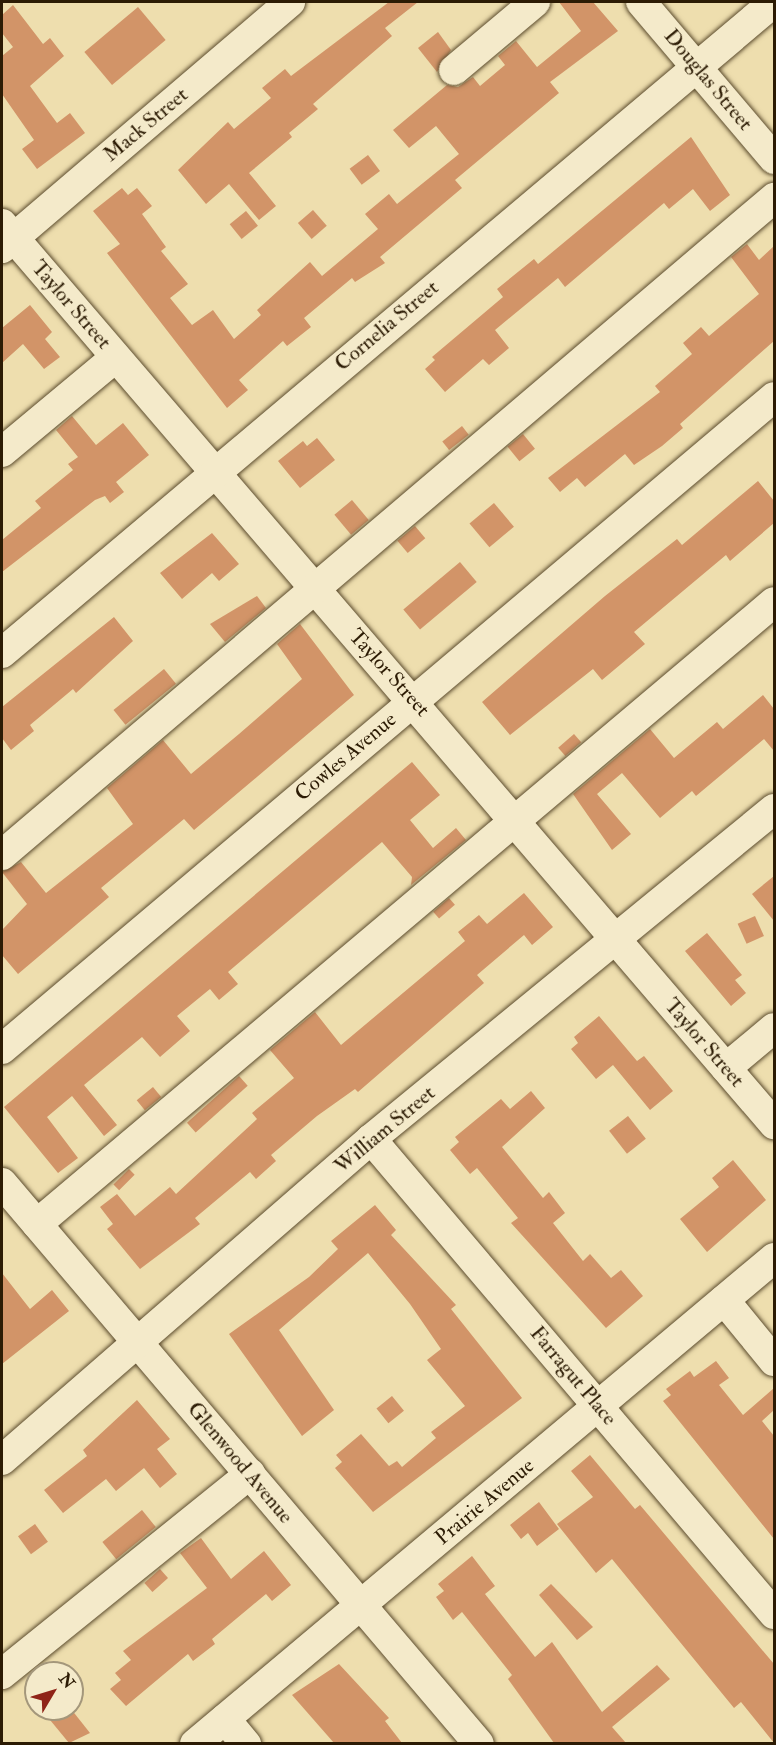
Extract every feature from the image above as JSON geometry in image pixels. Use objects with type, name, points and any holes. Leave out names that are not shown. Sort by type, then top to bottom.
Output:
[{"type":"street","name":"Mack Street","points":[[5,236],[290,2]]},
{"type":"street","points":[[454,70],[535,2]]},
{"type":"street","name":"Douglas Street","points":[[641,2],[774,159]]},
{"type":"street","name":"Cornelia Street","points":[[2,653],[213,472],[774,2]]},
{"type":"street","points":[[2,855],[315,592],[774,198]]},
{"type":"street","name":"Taylor Street","points":[[5,236],[116,357],[315,592],[415,699],[617,942],[774,1124]]},
{"type":"street","points":[[2,452],[116,357]]},
{"type":"street","name":"Cowles Avenue","points":[[2,1049],[774,397]]},
{"type":"street","points":[[37,1224],[774,602]]},
{"type":"street","name":"William Street","points":[[2,1460],[140,1345],[371,1139],[617,942],[774,809]]},
{"type":"street","points":[[726,1068],[774,1028]]},
{"type":"street","name":"Farragut Place","points":[[371,1139],[774,1614]]},
{"type":"street","name":"Glenwood Avenue","points":[[2,1183],[479,1743]]},
{"type":"street","name":"Prairie Avenue","points":[[195,1743],[362,1606],[774,1258]]},
{"type":"street","points":[[724,1300],[774,1361]]},
{"type":"street","points":[[2,1674],[250,1474]]},
{"type":"street","points":[[225,1719],[246,1743]]},
{"type":"building","points":[[389,2],[418,2],[385,28],[392,36],[313,104],[318,109],[289,133],[292,137],[249,173],[276,206],[259,220],[229,184],[206,204],[178,170],[228,122],[234,129],[271,98],[262,88],[285,69],[291,76]]},
{"type":"building","points":[[559,2],[593,2],[618,31],[550,82],[559,93],[455,180],[462,188],[380,257],[385,263],[355,282],[352,278],[304,318],[311,327],[287,346],[283,341],[239,380],[248,390],[227,408],[107,253],[120,244],[93,211],[122,188],[128,195],[137,188],[152,206],[142,214],[166,247],[161,251],[188,284],[170,298],[192,325],[213,310],[234,339],[261,315],[257,310],[310,262],[322,276],[378,229],[365,214],[389,194],[397,204],[459,154],[436,126],[409,148],[393,130],[447,85],[458,87],[473,77],[480,86],[505,65],[498,56],[516,41],[537,67],[581,31]]},
{"type":"building","points":[[13,5],[43,44],[50,38],[64,56],[30,86],[57,123],[70,113],[85,133],[37,169],[22,149],[34,140],[2,94],[2,56],[13,47],[2,33],[2,15]]},
{"type":"building","points":[[138,7],[166,40],[112,85],[84,52]]},
{"type":"building","points":[[438,32],[451,50],[437,72],[418,48]]},
{"type":"building","points":[[691,137],[730,195],[710,211],[693,189],[669,209],[664,203],[565,287],[558,278],[495,330],[509,348],[489,365],[483,359],[445,392],[425,369],[435,360],[432,357],[503,297],[497,289],[534,259],[538,264]]},
{"type":"building","points":[[368,155],[380,171],[362,185],[350,169]]},
{"type":"building","points":[[313,210],[327,226],[312,239],[298,223]]},
{"type":"building","points":[[246,211],[258,226],[242,239],[230,224]]},
{"type":"building","points":[[747,244],[759,260],[774,246],[774,341],[680,424],[683,428],[662,446],[634,465],[625,454],[585,487],[577,478],[560,492],[548,478],[660,392],[655,386],[692,354],[683,343],[701,327],[709,336],[759,294],[731,257]]},
{"type":"building","points":[[30,305],[52,332],[45,339],[60,357],[44,369],[23,344],[2,363],[2,328]]},
{"type":"building","points":[[72,416],[96,445],[123,423],[149,455],[116,482],[124,492],[110,503],[105,496],[95,500],[2,572],[2,540],[41,508],[35,501],[73,470],[68,464],[78,457],[56,430]]},
{"type":"building","points":[[462,426],[469,435],[449,450],[442,441]]},
{"type":"building","points":[[523,434],[535,449],[519,461],[507,447]]},
{"type":"building","points":[[317,438],[335,460],[300,488],[278,461],[303,441],[307,446]]},
{"type":"building","points":[[758,481],[774,501],[774,523],[730,561],[726,555],[634,632],[645,644],[602,680],[593,669],[510,735],[482,702],[605,596],[677,539],[682,545]]},
{"type":"building","points":[[352,500],[369,520],[351,535],[334,515]]},
{"type":"building","points":[[494,503],[514,527],[489,547],[469,524]]},
{"type":"building","points":[[415,526],[425,538],[408,553],[397,541]]},
{"type":"building","points":[[212,533],[239,564],[219,581],[212,573],[182,599],[160,573]]},
{"type":"building","points":[[460,562],[477,582],[420,629],[403,610]]},
{"type":"building","points":[[257,596],[266,608],[225,642],[210,624]]},
{"type":"building","points":[[114,617],[133,641],[76,693],[73,689],[30,725],[34,731],[11,750],[2,738],[2,707]]},
{"type":"building","points":[[300,624],[354,695],[194,830],[184,819],[101,888],[109,897],[18,974],[2,955],[2,930],[27,904],[2,872],[21,862],[46,893],[133,824],[107,788],[163,740],[191,774],[239,734],[302,679],[277,644]]},
{"type":"building","points":[[164,669],[176,684],[125,725],[113,710]]},
{"type":"building","points":[[763,695],[774,709],[774,751],[764,739],[696,796],[692,791],[660,818],[622,773],[597,794],[631,834],[612,850],[573,794],[650,729],[674,758],[717,722],[723,729]]},
{"type":"building","points":[[574,734],[581,742],[565,756],[558,748]]},
{"type":"building","points":[[412,762],[440,795],[410,820],[433,848],[456,828],[466,840],[411,885],[412,877],[382,842],[228,972],[238,984],[219,1000],[210,989],[177,1016],[190,1031],[160,1057],[142,1037],[84,1085],[117,1125],[104,1136],[72,1096],[47,1117],[78,1158],[58,1173],[4,1107]]},
{"type":"building","points":[[774,876],[774,921],[752,894]]},
{"type":"building","points":[[524,893],[553,927],[532,945],[524,935],[477,975],[484,983],[358,1092],[355,1089],[317,1116],[271,1155],[276,1161],[256,1179],[250,1172],[195,1218],[200,1224],[140,1269],[107,1229],[113,1224],[100,1207],[117,1194],[135,1216],[170,1187],[176,1194],[257,1119],[252,1113],[294,1078],[270,1050],[315,1012],[341,1045],[465,941],[458,932],[479,915],[487,924]]},
{"type":"building","points":[[449,898],[455,905],[439,919],[433,912]]},
{"type":"building","points":[[755,916],[764,936],[747,944],[738,924]]},
{"type":"building","points":[[707,933],[742,975],[735,980],[746,993],[731,1006],[685,951]]},
{"type":"building","points":[[599,1016],[637,1061],[644,1056],[673,1091],[650,1110],[613,1065],[596,1079],[571,1049],[578,1043],[574,1037]]},
{"type":"building","points":[[239,1076],[248,1086],[196,1133],[187,1123]]},
{"type":"building","points":[[153,1087],[161,1097],[145,1110],[137,1100]]},
{"type":"building","points":[[531,1091],[545,1108],[502,1147],[543,1198],[549,1192],[565,1213],[553,1223],[583,1261],[590,1254],[611,1278],[621,1270],[643,1296],[606,1328],[511,1223],[518,1218],[477,1168],[470,1174],[450,1150],[459,1142],[455,1137],[501,1099],[510,1109]]},
{"type":"building","points":[[628,1116],[646,1139],[627,1154],[609,1131]]},
{"type":"building","points":[[733,1160],[766,1200],[707,1252],[680,1219],[719,1187],[712,1178]]},
{"type":"building","points":[[129,1169],[135,1175],[119,1190],[113,1185]]},
{"type":"building","points":[[375,1205],[396,1230],[391,1235],[456,1305],[451,1309],[522,1398],[373,1512],[335,1468],[342,1462],[336,1455],[361,1434],[389,1466],[397,1461],[402,1467],[436,1438],[431,1432],[465,1406],[427,1360],[441,1349],[410,1304],[368,1253],[279,1330],[334,1410],[302,1436],[229,1334],[309,1277],[338,1249],[331,1241]]},
{"type":"building","points":[[2,1273],[30,1309],[52,1290],[69,1311],[2,1364]]},
{"type":"building","points":[[716,1361],[729,1378],[719,1385],[743,1415],[774,1388],[774,1410],[762,1421],[774,1436],[774,1539],[663,1401],[671,1395],[666,1389],[690,1371],[694,1377]]},
{"type":"building","points":[[392,1396],[404,1411],[388,1423],[376,1409]]},
{"type":"building","points":[[137,1400],[170,1439],[157,1449],[177,1474],[160,1488],[144,1468],[116,1491],[106,1479],[63,1513],[44,1490],[87,1456],[83,1450]]},
{"type":"building","points":[[590,1455],[635,1509],[640,1505],[774,1664],[774,1743],[741,1702],[734,1708],[612,1559],[596,1573],[557,1524],[593,1497],[571,1471]]},
{"type":"building","points":[[539,1502],[559,1529],[537,1546],[528,1533],[521,1539],[510,1525]]},
{"type":"building","points":[[142,1510],[156,1527],[116,1559],[102,1542]]},
{"type":"building","points":[[35,1524],[48,1542],[31,1554],[18,1536]]},
{"type":"building","points":[[201,1538],[231,1579],[264,1551],[291,1585],[272,1601],[266,1594],[212,1639],[215,1644],[193,1661],[188,1654],[126,1706],[110,1689],[121,1680],[115,1673],[131,1660],[123,1651],[207,1588],[180,1553]]},
{"type":"building","points":[[472,1556],[495,1586],[485,1594],[535,1657],[552,1642],[602,1712],[657,1665],[670,1679],[612,1727],[626,1743],[554,1743],[508,1679],[512,1675],[462,1612],[453,1620],[436,1597],[444,1591],[438,1584]]},
{"type":"building","points":[[160,1569],[168,1578],[152,1592],[144,1583]]},
{"type":"building","points":[[551,1584],[593,1627],[577,1640],[539,1595]]},
{"type":"building","points":[[339,1664],[389,1718],[385,1721],[402,1743],[334,1743],[292,1695]]},
{"type":"building","points":[[51,1721],[80,1721],[90,1733],[69,1743]]}]
